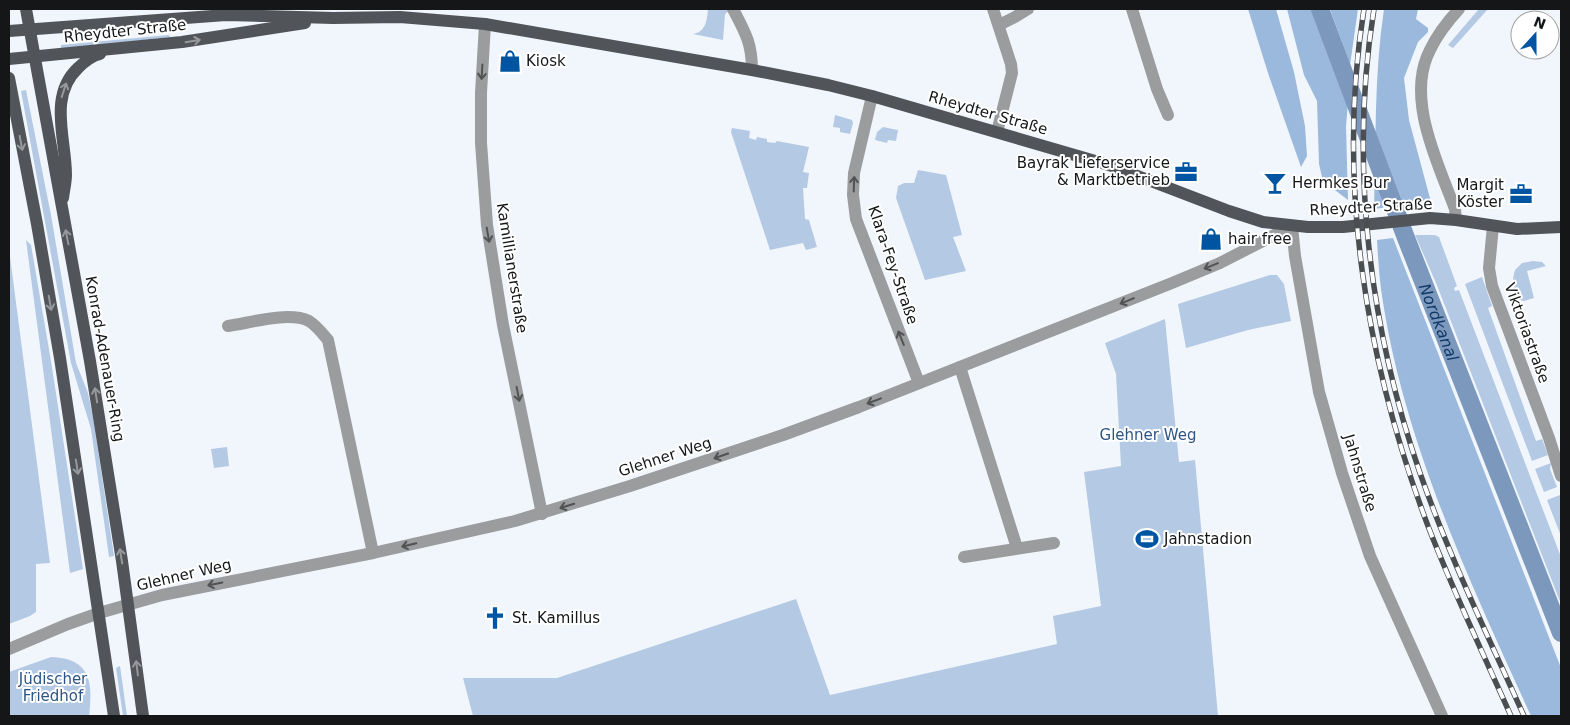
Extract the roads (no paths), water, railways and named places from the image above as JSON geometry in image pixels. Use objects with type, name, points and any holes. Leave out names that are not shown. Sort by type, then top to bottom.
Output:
[{"type":"main road","name":"Konrad-Adenauer-Ring","points":[[26,9],[90,361],[143,716]]},
{"type":"main road","name":"Rheydter Straße","points":[[9,59],[182,42],[333,18],[401,13],[485,24],[828,85],[1109,165],[1263,222],[1292,226],[1343,227],[1422,218],[1536,229],[1561,227]]},
{"type":"main road","name":"Rheydter Straße","points":[[9,31],[226,15],[333,18]]},
{"type":"main road","points":[[62,208],[66,177],[61,117],[61,100],[64,87],[74,71],[82,64],[94,56],[111,50]]},
{"type":"main road","points":[[9,78],[60,358],[114,716]]},
{"type":"street","points":[[733,9],[749,38],[752,52],[752,70]]},
{"type":"street","points":[[993,9],[1011,64],[1012,73],[997,132]]},
{"type":"street","points":[[999,25],[1015,18],[1028,9]]},
{"type":"street","points":[[1132,9],[1168,115]]},
{"type":"street","points":[[1456,220],[1455,209],[1422,112],[1420,84],[1429,51],[1437,37],[1459,9]]},
{"type":"street","name":"Kamillianerstraße","points":[[485,24],[481,93],[481,143],[487,225],[504,325],[542,514]]},
{"type":"street","name":"Klara-Fey-Straße","points":[[872,96],[854,173],[853,194],[856,219],[919,383]]},
{"type":"street","name":"Glehner Weg","points":[[9,649],[68,624],[127,604],[263,574],[373,553],[542,514],[690,467],[919,383],[1220,263],[1292,226]]},
{"type":"street","name":"Jahnstraße","points":[[1292,226],[1295,256],[1319,392],[1342,473],[1370,556],[1442,716]]},
{"type":"street","name":"Viktoriastraße","points":[[1492,226],[1489,263],[1492,286],[1561,473]]},
{"type":"street","points":[[228,326],[286,317],[298,318],[308,321],[317,327],[328,340],[373,553]]},
{"type":"street","points":[[960,367],[1017,548]]},
{"type":"street","points":[[964,557],[1054,543]]},
{"type":"waterway","name":"Nordkanal","points":[[1320,9],[1406,238],[1561,633]]},
{"type":"railway","points":[[1364,9],[1356,74],[1353,140],[1356,206],[1362,271],[1373,336],[1406,464],[1428,526],[1511,716]]},
{"type":"railway","points":[[1374,9],[1367,67],[1363,126],[1364,185],[1376,302],[1388,360],[1402,417],[1431,504],[1469,596],[1524,716]]},
{"type":"place","name":"Kiosk","points":[[510,61]]},
{"type":"place","name":"Bayrak Lieferservice & Marktbetrieb","points":[[1186,172]]},
{"type":"place","name":"Hermkes Bur","points":[[1275,183]]},
{"type":"place","name":"Margit Köster","points":[[1521,194]]},
{"type":"place","name":"hair free","points":[[1211,239]]},
{"type":"place","name":"Jahnstadion","points":[[1147,539]]},
{"type":"place","name":"St. Kamillus","points":[[495,618]]},
{"type":"park label","name":"Jüdischer Friedhof","points":[[53,688]]}]
